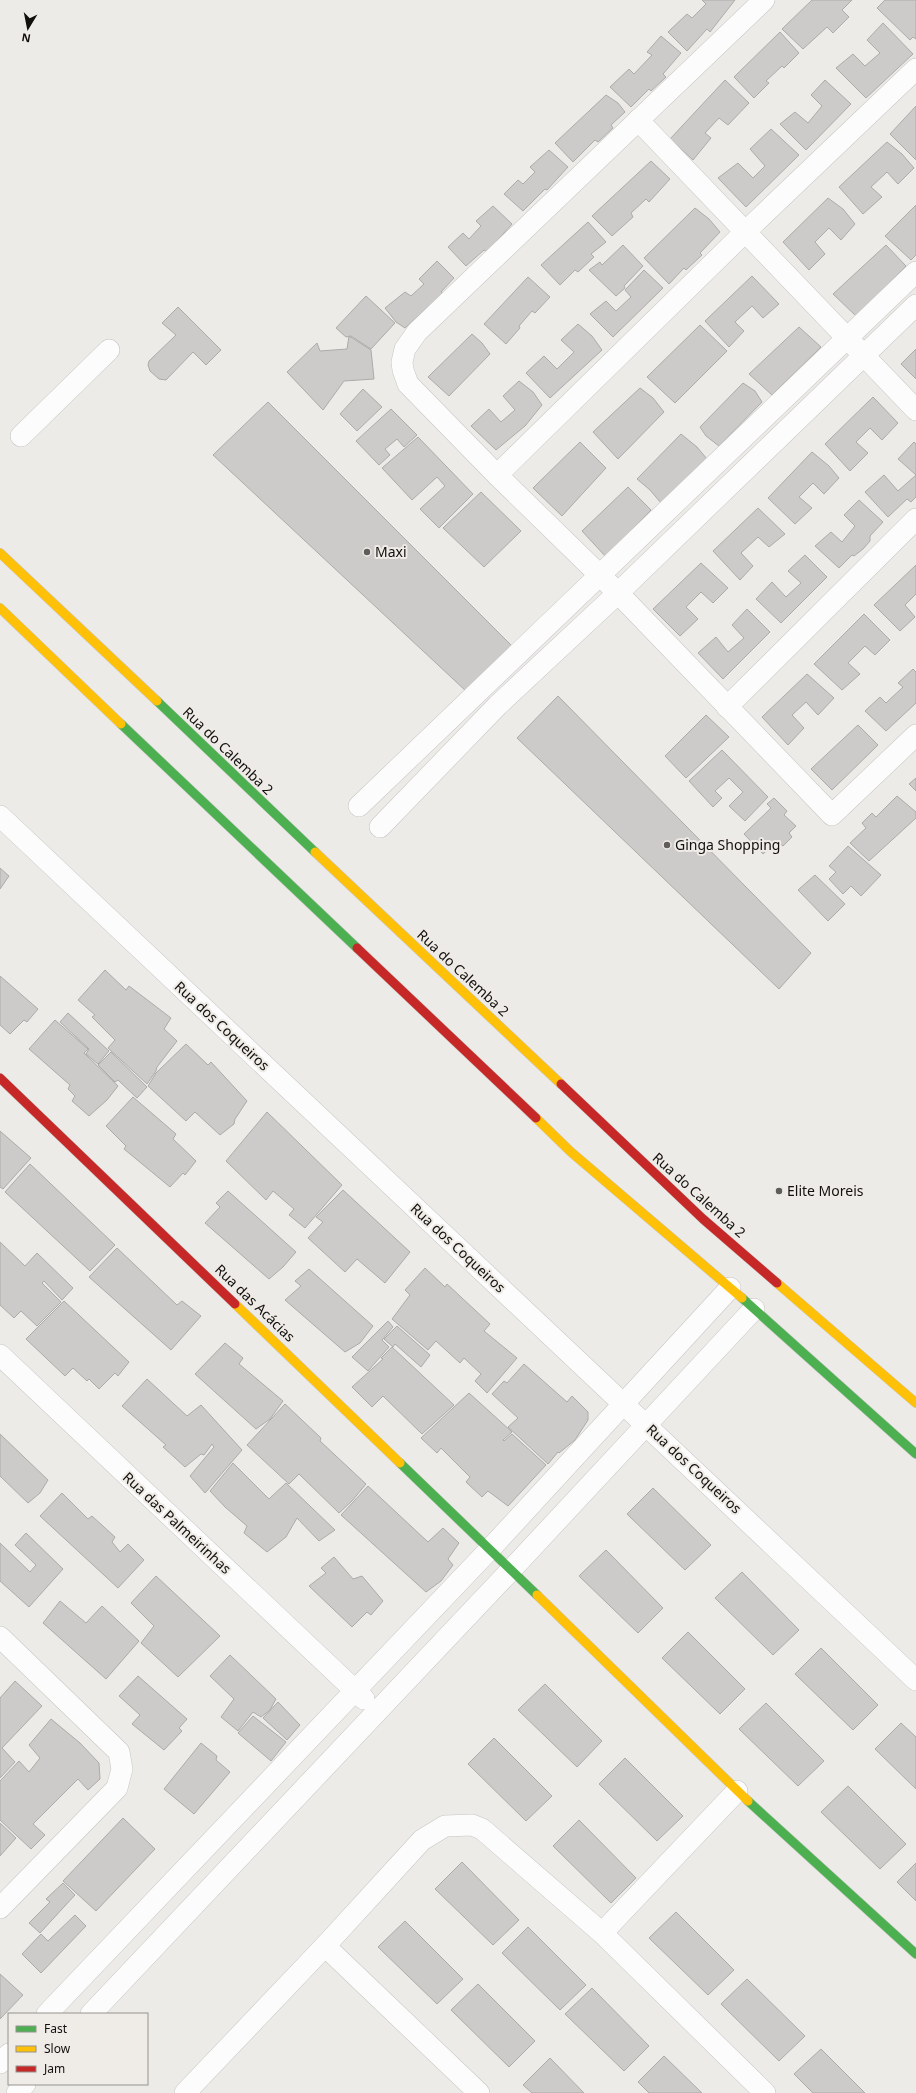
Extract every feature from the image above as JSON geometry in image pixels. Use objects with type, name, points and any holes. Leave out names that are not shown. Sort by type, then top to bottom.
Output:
[{"type":"main road","name":"Rua do Calemba 2","points":[[0,554],[703,1219],[916,1403]]},
{"type":"main road","points":[[0,608],[571,1152],[754,1309],[916,1454]]},
{"type":"main road","name":"Rua das Acácias","points":[[0,1078],[490,1549],[737,1791],[916,1954]]},
{"type":"street","points":[[764,0],[417,332],[405,349],[402,370],[408,384],[497,475],[618,593],[727,708],[832,815],[916,735]]},
{"type":"street","points":[[497,475],[745,232],[916,70]]},
{"type":"street","points":[[638,120],[916,410]]},
{"type":"street","points":[[359,806],[916,272]]},
{"type":"street","points":[[380,827],[498,705],[618,593],[916,305]]},
{"type":"street","points":[[21,436],[109,350]]},
{"type":"street","points":[[727,708],[916,519]]},
{"type":"street","name":"Rua dos Coqueiros","points":[[0,816],[916,1680]]},
{"type":"street","points":[[48,2013],[490,1549],[730,1288]]},
{"type":"street","points":[[92,2013],[300,1795],[377,1710],[511,1570],[754,1309]]},
{"type":"street","name":"Rua das Palmeirinhas","points":[[0,1355],[354,1691],[377,1710]]},
{"type":"street","points":[[0,1637],[119,1752],[122,1769],[117,1788],[0,1908]]},
{"type":"street","points":[[602,1933],[737,1791]]},
{"type":"street","points":[[190,2091],[422,1840],[445,1826],[472,1825],[482,1829],[602,1933],[765,2093]]},
{"type":"street","points":[[325,1946],[479,2093]]},
{"type":"street","points":[[0,2063],[8,2055]]},
{"type":"street","points":[[17,2093],[25,2085]]},
{"type":"building","points":[[702,0],[735,0],[710,32],[707,29],[687,51],[668,32],[687,14],[692,18],[706,4]]},
{"type":"building","points":[[812,0],[852,0],[842,10],[849,17],[833,33],[827,27],[803,49],[782,29]]},
{"type":"building","points":[[885,0],[916,0],[916,39],[913,37],[910,40],[877,8]]},
{"type":"building","points":[[883,23],[913,54],[866,98],[836,68],[853,54],[865,66],[880,53],[867,40]]},
{"type":"building","points":[[780,32],[799,53],[784,68],[782,66],[766,81],[769,83],[754,98],[734,77]]},
{"type":"building","points":[[661,36],[681,53],[663,74],[666,77],[651,91],[649,89],[631,107],[610,87],[629,69],[634,74],[652,55],[647,52]]},
{"type":"building","points":[[725,80],[749,103],[728,125],[719,118],[705,133],[711,138],[693,160],[670,139]]},
{"type":"building","points":[[825,80],[851,104],[806,150],[780,124],[795,112],[808,123],[822,106],[811,95]]},
{"type":"building","points":[[606,95],[618,103],[625,112],[611,125],[613,128],[598,142],[595,140],[573,162],[555,143]]},
{"type":"building","points":[[916,106],[916,160],[890,134]]},
{"type":"building","points":[[771,129],[799,155],[746,207],[718,178],[738,163],[753,178],[765,166],[750,149]]},
{"type":"building","points":[[887,142],[902,154],[914,168],[898,184],[887,172],[871,187],[882,197],[863,214],[839,187]]},
{"type":"building","points":[[549,150],[568,167],[547,190],[545,189],[523,211],[504,194],[518,180],[523,184],[535,172],[530,167]]},
{"type":"building","points":[[651,161],[670,179],[649,202],[646,199],[631,213],[633,217],[612,236],[592,216]]},
{"type":"building","points":[[828,198],[843,209],[855,224],[841,240],[829,228],[815,242],[825,254],[809,270],[783,242]]},
{"type":"building","points":[[916,205],[916,255],[911,260],[885,236]]},
{"type":"building","points":[[493,206],[512,224],[487,252],[484,250],[466,266],[448,247],[463,233],[469,239],[481,226],[476,221]]},
{"type":"building","points":[[695,208],[709,219],[720,232],[700,253],[702,255],[686,270],[684,268],[669,284],[644,258]]},
{"type":"building","points":[[588,222],[606,242],[591,254],[594,257],[578,272],[575,270],[560,285],[541,265]]},
{"type":"building","points":[[623,245],[643,266],[624,286],[625,288],[616,296],[589,270],[600,262],[602,265]]},
{"type":"building","points":[[886,245],[906,266],[856,316],[833,294]]},
{"type":"building","points":[[437,261],[454,278],[441,292],[444,294],[431,308],[429,306],[405,328],[396,322],[385,308],[405,292],[411,296],[424,284],[419,279]]},
{"type":"building","points":[[644,270],[663,288],[613,337],[590,314],[606,301],[616,311],[631,297],[625,290]]},
{"type":"building","points":[[752,276],[779,304],[763,318],[752,306],[735,322],[744,331],[729,347],[705,321]]},
{"type":"building","points":[[528,277],[550,297],[535,313],[532,311],[506,344],[484,324]]},
{"type":"building","points":[[366,296],[395,323],[371,349],[351,336],[346,337],[336,328]]},
{"type":"building","points":[[178,307],[221,350],[206,365],[193,352],[166,380],[159,379],[150,371],[148,365],[149,361],[176,335],[162,323]]},
{"type":"building","points":[[578,324],[592,336],[602,350],[550,398],[526,373],[544,356],[557,369],[574,352],[561,340]]},
{"type":"building","points":[[700,325],[727,351],[675,403],[647,377]]},
{"type":"building","points":[[799,327],[821,347],[772,395],[749,374]]},
{"type":"building","points":[[472,334],[482,343],[490,354],[449,396],[428,377]]},
{"type":"building","points":[[349,336],[371,350],[374,379],[344,381],[323,410],[287,372],[317,343],[320,351],[347,349]]},
{"type":"building","points":[[916,349],[916,379],[901,364]]},
{"type":"building","points":[[519,381],[533,392],[542,405],[525,426],[496,450],[471,426],[489,409],[501,422],[515,410],[503,396]]},
{"type":"building","points":[[743,383],[755,391],[762,402],[719,446],[706,436],[700,427]]},
{"type":"building","points":[[640,388],[653,398],[664,412],[618,459],[593,432]]},
{"type":"building","points":[[363,389],[382,407],[357,431],[340,414]]},
{"type":"building","points":[[873,397],[898,423],[882,440],[870,428],[856,442],[868,453],[850,471],[825,444]]},
{"type":"building","name":"Maxi","points":[[268,402],[514,648],[467,692],[213,455]]},
{"type":"building","points":[[391,409],[417,435],[404,447],[397,439],[385,449],[390,455],[379,465],[356,441]]},
{"type":"building","points":[[681,434],[697,447],[707,459],[661,503],[650,490],[637,479]]},
{"type":"building","points":[[418,437],[473,494],[439,528],[420,509],[445,486],[437,477],[412,500],[382,468]]},
{"type":"building","points":[[580,442],[606,468],[562,516],[533,488]]},
{"type":"building","points":[[914,442],[916,444],[916,475],[898,459]]},
{"type":"building","points":[[812,452],[829,466],[839,478],[824,494],[813,483],[799,497],[812,508],[795,524],[768,498]]},
{"type":"building","points":[[884,475],[898,491],[916,475],[916,497],[911,502],[907,499],[888,517],[865,492]]},
{"type":"building","points":[[628,487],[651,510],[606,557],[582,531]]},
{"type":"building","points":[[481,492],[521,531],[484,567],[443,528]]},
{"type":"building","points":[[859,500],[883,522],[870,536],[870,541],[863,549],[854,556],[852,555],[839,568],[815,546],[831,532],[842,542],[855,526],[844,515]]},
{"type":"building","points":[[758,508],[785,534],[769,547],[758,537],[741,553],[753,566],[740,580],[713,551]]},
{"type":"building","points":[[805,555],[827,577],[781,623],[756,599],[772,582],[786,597],[801,583],[788,571]]},
{"type":"building","points":[[701,563],[728,588],[713,603],[701,592],[686,607],[698,619],[680,636],[653,609]]},
{"type":"building","points":[[916,565],[916,594],[905,605],[915,617],[900,631],[874,605]]},
{"type":"building","points":[[747,609],[770,632],[723,679],[698,653],[716,637],[728,652],[744,638],[732,625]]},
{"type":"building","points":[[864,614],[890,640],[875,655],[865,646],[848,663],[860,674],[842,690],[814,664]]},
{"type":"building","points":[[913,669],[916,672],[916,703],[886,731],[865,711],[880,697],[886,703],[903,687],[898,683]]},
{"type":"building","points":[[807,674],[834,698],[818,715],[806,702],[792,715],[804,728],[788,745],[762,717]]},
{"type":"building","name":"Ginga Shopping","points":[[558,696],[811,953],[779,989],[517,738]]},
{"type":"building","points":[[706,715],[729,737],[686,778],[665,756]]},
{"type":"building","points":[[858,725],[878,745],[832,790],[811,769]]},
{"type":"building","points":[[722,750],[768,797],[745,821],[729,806],[743,792],[729,778],[715,791],[722,798],[713,807],[689,781]]},
{"type":"building","points":[[916,778],[916,791],[909,784]]},
{"type":"building","points":[[897,796],[916,812],[916,818],[869,861],[850,843],[866,828],[862,823],[872,813],[876,817]]},
{"type":"building","points":[[774,798],[787,811],[784,815],[796,826],[789,833],[792,837],[783,846],[777,841],[763,854],[744,834],[771,808],[767,804]]},
{"type":"building","points":[[848,846],[881,875],[861,896],[851,886],[843,894],[829,879],[836,872],[829,866]]},
{"type":"building","points":[[0,868],[9,876],[0,889]]},
{"type":"building","points":[[815,875],[845,904],[828,921],[798,890]]},
{"type":"building","points":[[105,970],[126,990],[129,986],[171,1018],[164,1029],[177,1041],[157,1067],[147,1084],[108,1048],[115,1040],[92,1017],[95,1015],[78,1000]]},
{"type":"building","points":[[0,976],[38,1009],[27,1022],[24,1020],[10,1034],[0,1025]]},
{"type":"building","points":[[68,1013],[109,1051],[98,1064],[86,1054],[89,1049],[60,1022]]},
{"type":"building","points":[[55,1020],[88,1049],[84,1053],[118,1086],[107,1100],[89,1116],[72,1101],[75,1096],[68,1089],[70,1085],[29,1049]]},
{"type":"building","points":[[186,1044],[208,1065],[211,1062],[247,1101],[235,1119],[234,1124],[220,1135],[195,1112],[186,1121],[148,1086],[156,1073]]},
{"type":"building","points":[[111,1052],[147,1087],[137,1098],[118,1080],[115,1082],[98,1065]]},
{"type":"building","points":[[133,1097],[176,1134],[173,1139],[196,1161],[185,1175],[183,1173],[170,1187],[124,1149],[126,1146],[106,1126]]},
{"type":"building","points":[[267,1112],[342,1185],[305,1228],[289,1215],[294,1209],[273,1191],[266,1200],[226,1161]]},
{"type":"building","points":[[0,1131],[31,1158],[3,1189],[0,1187]]},
{"type":"building","points":[[30,1164],[115,1245],[90,1271],[5,1192]]},
{"type":"building","points":[[343,1190],[410,1252],[385,1283],[357,1259],[345,1272],[308,1238],[323,1222],[316,1217]]},
{"type":"building","points":[[228,1191],[296,1252],[283,1267],[269,1279],[205,1223],[220,1207],[216,1203]]},
{"type":"building","points":[[0,1242],[25,1266],[37,1253],[73,1288],[62,1300],[44,1281],[42,1283],[61,1302],[37,1326],[21,1311],[14,1318],[0,1305]]},
{"type":"building","points":[[117,1248],[177,1305],[182,1301],[201,1316],[171,1350],[89,1277]]},
{"type":"building","points":[[425,1268],[445,1287],[447,1284],[490,1324],[484,1331],[517,1358],[487,1393],[475,1381],[481,1374],[464,1358],[460,1363],[436,1341],[428,1350],[392,1319],[410,1295],[405,1290]]},
{"type":"building","points":[[309,1269],[373,1326],[360,1343],[345,1352],[285,1300],[301,1286],[295,1281]]},
{"type":"building","points":[[64,1301],[129,1362],[118,1376],[115,1373],[99,1389],[89,1379],[87,1381],[73,1368],[65,1376],[26,1339]]},
{"type":"building","points":[[388,1321],[393,1327],[382,1340],[389,1347],[368,1371],[352,1357]]},
{"type":"building","points":[[397,1326],[430,1355],[421,1367],[395,1344],[393,1347],[384,1339]]},
{"type":"building","points":[[225,1343],[243,1358],[239,1364],[283,1401],[270,1419],[256,1429],[195,1374]]},
{"type":"building","points":[[392,1347],[454,1405],[422,1434],[383,1396],[372,1407],[352,1387],[383,1359],[381,1358]]},
{"type":"building","points":[[524,1364],[567,1402],[572,1396],[588,1412],[588,1420],[575,1440],[559,1453],[558,1452],[548,1464],[508,1427],[518,1418],[492,1394],[504,1381],[507,1383]]},
{"type":"building","points":[[147,1379],[187,1416],[201,1405],[242,1450],[205,1493],[190,1476],[214,1447],[212,1444],[204,1455],[201,1454],[185,1467],[163,1447],[166,1445],[122,1406]]},
{"type":"building","points":[[469,1393],[512,1432],[503,1440],[504,1441],[512,1434],[546,1465],[508,1506],[488,1491],[482,1497],[466,1482],[470,1477],[441,1448],[437,1453],[421,1438]]},
{"type":"building","points":[[285,1404],[321,1438],[320,1441],[366,1484],[352,1501],[339,1513],[299,1474],[289,1484],[247,1445]]},
{"type":"building","points":[[0,1434],[48,1480],[40,1493],[28,1503],[0,1476]]},
{"type":"building","points":[[233,1463],[269,1499],[286,1483],[335,1530],[319,1541],[297,1518],[286,1537],[267,1552],[244,1533],[247,1526],[225,1507],[210,1491]]},
{"type":"building","points":[[368,1486],[428,1542],[443,1528],[459,1543],[448,1559],[453,1565],[441,1581],[426,1592],[341,1515]]},
{"type":"building","points":[[653,1488],[711,1545],[685,1570],[627,1514]]},
{"type":"building","points":[[62,1493],[88,1519],[92,1516],[115,1537],[112,1542],[120,1552],[128,1544],[144,1560],[118,1588],[40,1516]]},
{"type":"building","points":[[26,1533],[63,1569],[29,1607],[0,1581],[0,1543],[30,1572],[36,1565],[15,1545]]},
{"type":"building","points":[[606,1550],[663,1608],[638,1633],[579,1576]]},
{"type":"building","points":[[334,1557],[353,1579],[362,1576],[383,1601],[371,1615],[367,1612],[352,1627],[309,1586],[326,1573],[321,1568]]},
{"type":"building","points":[[742,1572],[799,1630],[773,1655],[715,1598]]},
{"type":"building","points":[[156,1576],[220,1636],[178,1677],[141,1643],[154,1626],[131,1603]]},
{"type":"building","points":[[60,1601],[86,1623],[102,1606],[139,1641],[106,1679],[43,1623]]},
{"type":"building","points":[[688,1632],[745,1689],[720,1714],[662,1658]]},
{"type":"building","points":[[821,1648],[878,1705],[853,1730],[795,1674]]},
{"type":"building","points":[[230,1655],[276,1699],[270,1710],[261,1717],[253,1712],[238,1731],[221,1717],[234,1699],[210,1676]]},
{"type":"building","points":[[138,1676],[187,1719],[179,1728],[182,1731],[164,1750],[132,1724],[140,1715],[119,1696]]},
{"type":"building","points":[[15,1681],[42,1706],[2,1748],[15,1762],[0,1778],[0,1698]]},
{"type":"building","points":[[545,1684],[602,1741],[577,1767],[518,1710]]},
{"type":"building","points":[[278,1702],[300,1725],[287,1740],[263,1718]]},
{"type":"building","points":[[766,1703],[824,1761],[798,1786],[739,1729]]},
{"type":"building","points":[[253,1716],[286,1742],[271,1761],[238,1733]]},
{"type":"building","points":[[51,1719],[80,1743],[99,1763],[100,1779],[88,1790],[78,1779],[33,1824],[45,1835],[31,1849],[0,1820],[0,1781],[19,1761],[29,1772],[40,1758],[29,1745]]},
{"type":"building","points":[[901,1723],[916,1737],[916,1789],[875,1749]]},
{"type":"building","points":[[494,1738],[552,1796],[526,1821],[468,1764]]},
{"type":"building","points":[[201,1743],[217,1756],[216,1760],[230,1772],[194,1814],[164,1789]]},
{"type":"building","points":[[625,1758],[683,1816],[657,1841],[599,1784]]},
{"type":"building","points":[[848,1786],[906,1844],[880,1869],[821,1812]]},
{"type":"building","points":[[123,1818],[155,1849],[96,1911],[63,1881]]},
{"type":"building","points":[[579,1820],[636,1878],[611,1903],[553,1846]]},
{"type":"building","points":[[0,1823],[16,1838],[0,1856]]},
{"type":"building","points":[[462,1862],[519,1920],[493,1945],[435,1889]]},
{"type":"building","points":[[916,1863],[916,1901],[897,1882]]},
{"type":"building","points":[[63,1883],[75,1895],[40,1933],[29,1923],[50,1902],[46,1899]]},
{"type":"building","points":[[676,1912],[734,1970],[708,1995],[649,1938]]},
{"type":"building","points":[[75,1915],[86,1926],[41,1973],[22,1954],[41,1934],[48,1941]]},
{"type":"building","points":[[405,1921],[463,1979],[437,2004],[378,1947]]},
{"type":"building","points":[[528,1927],[586,1985],[560,2010],[502,1953]]},
{"type":"building","points":[[0,1974],[23,1995],[0,2019]]},
{"type":"building","points":[[747,1979],[805,2036],[779,2061],[721,2004]]},
{"type":"building","points":[[478,1984],[535,2041],[509,2067],[451,2010]]},
{"type":"building","points":[[592,1988],[649,2046],[624,2071],[565,2014]]},
{"type":"building","points":[[821,2049],[865,2093],[813,2093],[794,2074]]},
{"type":"building","points":[[664,2056],[702,2093],[649,2093],[638,2082]]},
{"type":"building","points":[[550,2058],[584,2093],[532,2093],[523,2085]]},
{"type":"traffic: fast","points":[[157,701],[315,852]]},
{"type":"traffic: fast","points":[[121,724],[357,948]]},
{"type":"traffic: fast","points":[[742,1298],[916,1454]]},
{"type":"traffic: fast","points":[[400,1463],[537,1595]]},
{"type":"traffic: fast","points":[[748,1801],[916,1954]]},
{"type":"traffic: slow","points":[[0,553],[157,701]]},
{"type":"traffic: slow","points":[[0,608],[121,724]]},
{"type":"traffic: slow","points":[[315,852],[561,1084]]},
{"type":"traffic: slow","points":[[536,1118],[571,1152],[742,1298]]},
{"type":"traffic: slow","points":[[777,1283],[916,1403]]},
{"type":"traffic: slow","points":[[235,1304],[400,1463]]},
{"type":"traffic: slow","points":[[537,1595],[748,1801]]},
{"type":"traffic: jam","points":[[357,948],[536,1118]]},
{"type":"traffic: jam","points":[[0,1078],[235,1304]]},
{"type":"traffic: jam","points":[[561,1084],[703,1219],[777,1283]]},
{"type":"place","name":"Maxi","points":[[367,552]]},
{"type":"place","name":"Ginga Shopping","points":[[667,845]]},
{"type":"place","name":"Elite Moreis","points":[[779,1191]]}]
